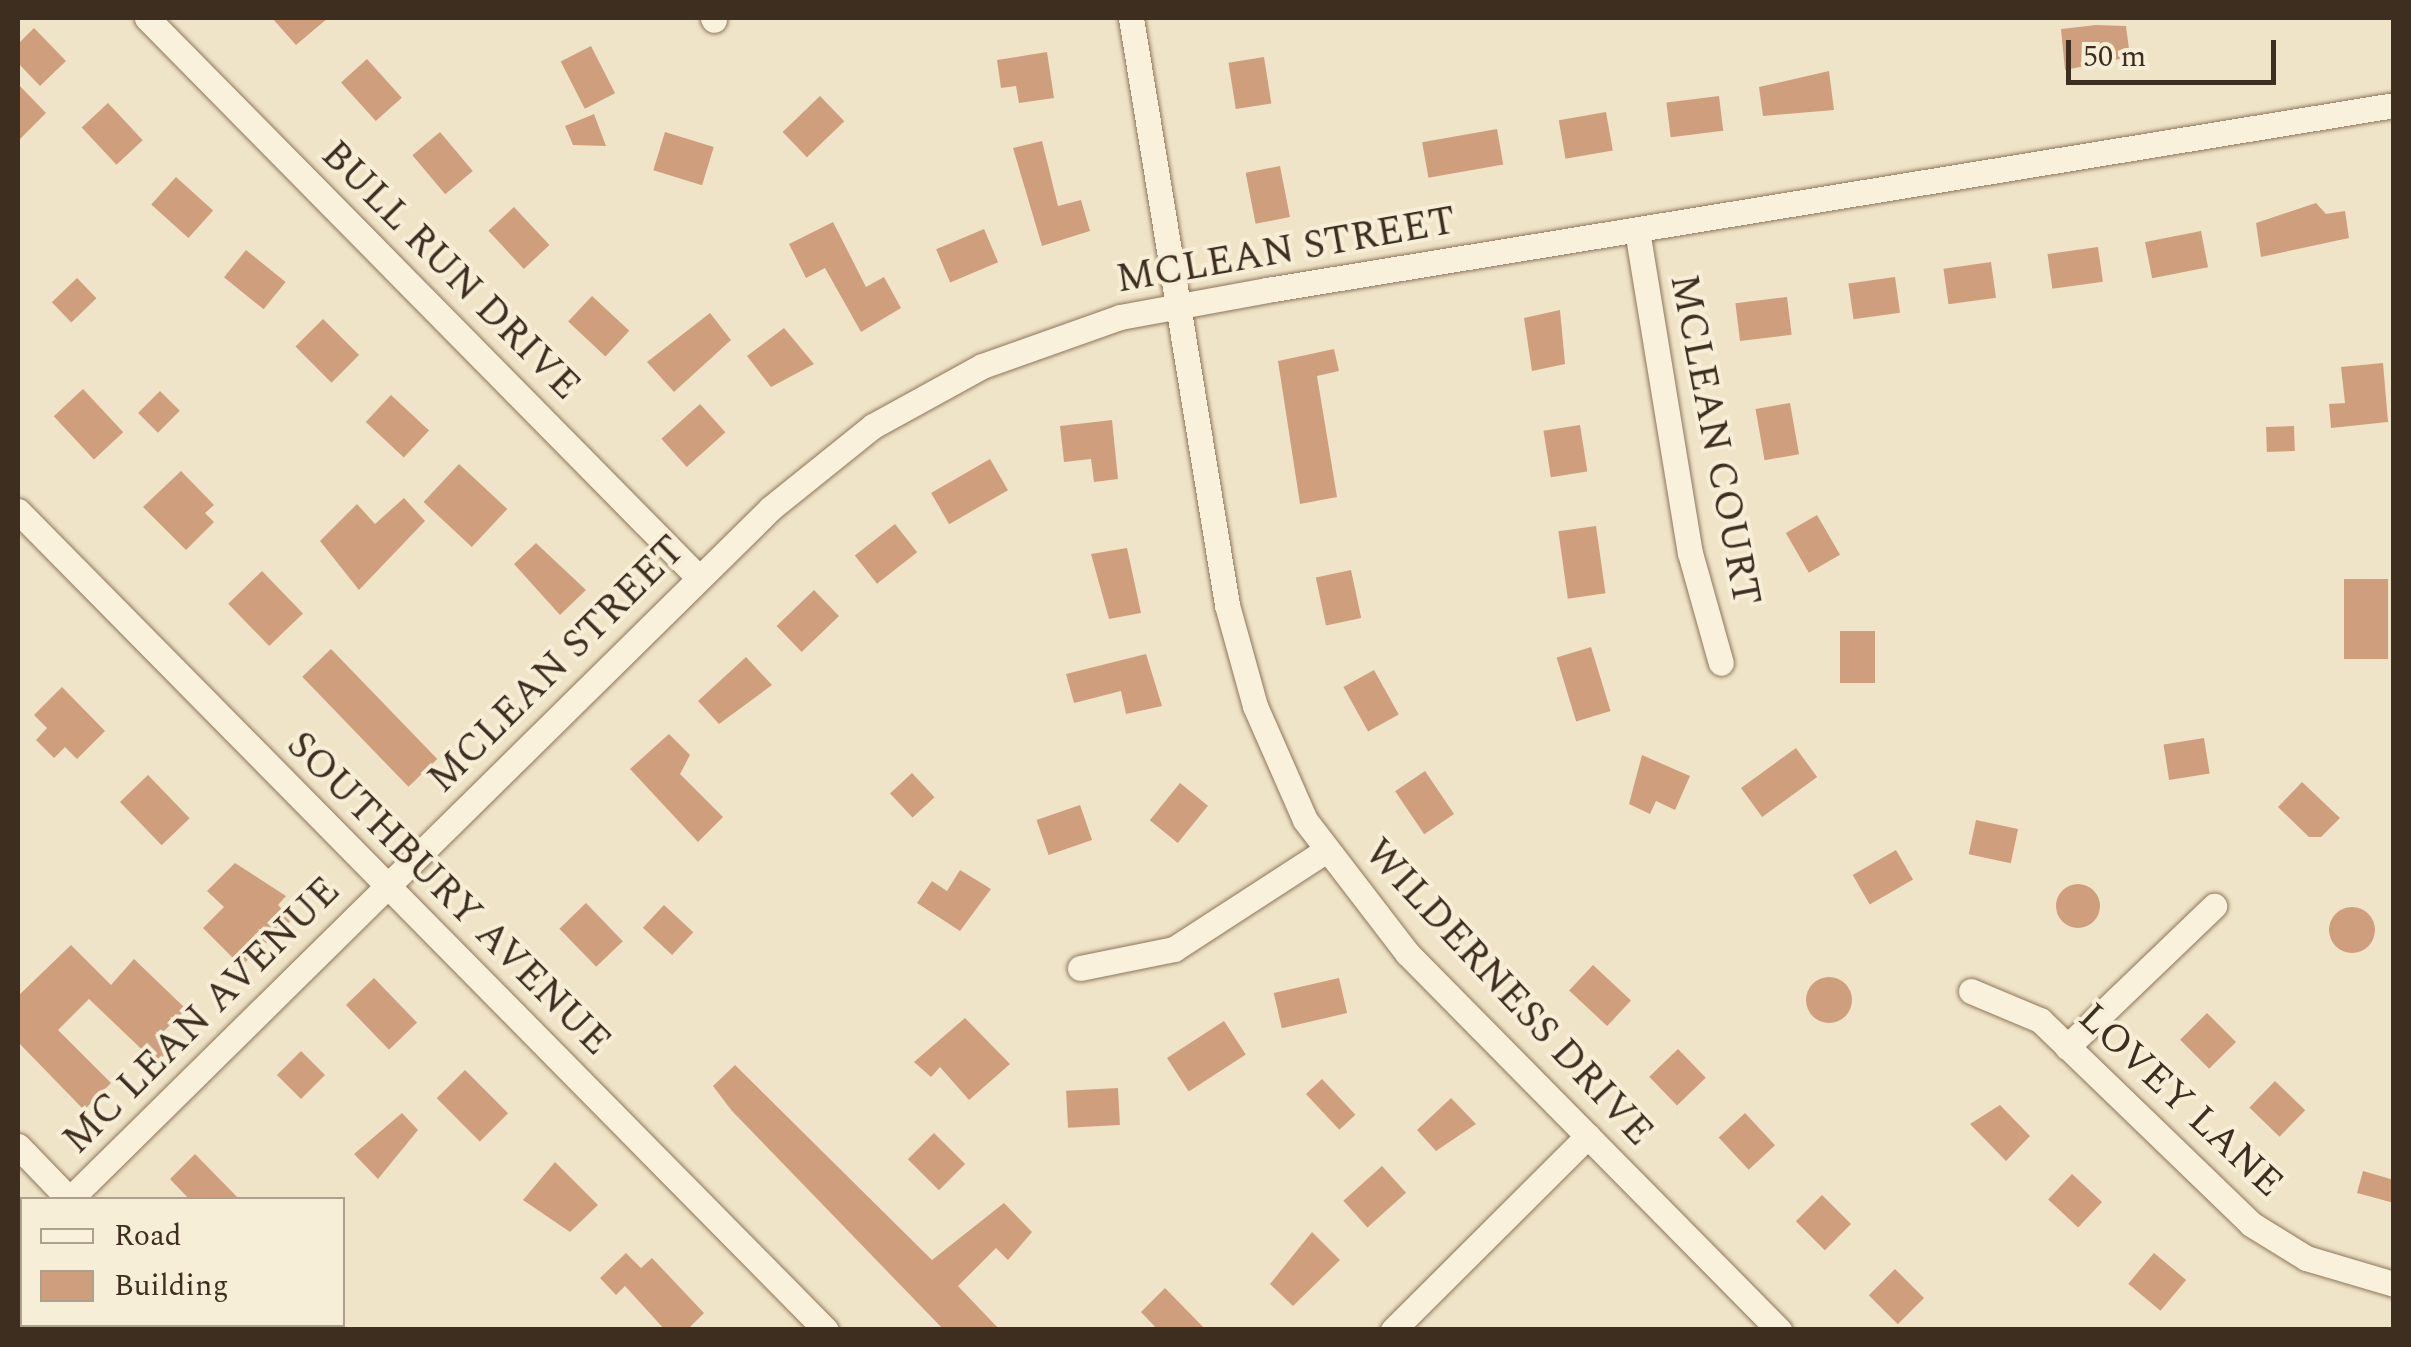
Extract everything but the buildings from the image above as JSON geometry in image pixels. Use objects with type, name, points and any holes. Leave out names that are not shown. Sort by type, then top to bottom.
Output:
[{"type":"street","name":"BULL RUN DRIVE","points":[[147,18],[699,578]]},
{"type":"street","name":"WILDERNESS DRIVE","points":[[1131,18],[1237,650],[1278,764],[1325,852],[1408,953],[1779,1330]]},
{"type":"street","name":"MCLEAN STREET","points":[[387,886],[699,578],[819,466],[929,392],[1084,327],[1178,306],[2394,105]]},
{"type":"street","name":"MCLEAN COURT","points":[[1637,230],[1690,553],[1721,663]]},
{"type":"street","name":"SOUTHBURY AVENUE","points":[[18,511],[826,1330]]},
{"type":"street","points":[[1080,968],[1174,949],[1325,852]]},
{"type":"street","name":"MC LEAN AVENUE","points":[[72,1197],[387,886]]},
{"type":"street","points":[[2068,1047],[2214,906]]},
{"type":"street","name":"LOVEY LANE","points":[[1971,991],[2024,1010],[2068,1047],[2250,1224],[2306,1258],[2394,1284]]},
{"type":"street","points":[[1393,1330],[1588,1136]]},
{"type":"street","points":[[18,1146],[68,1197]]}]
